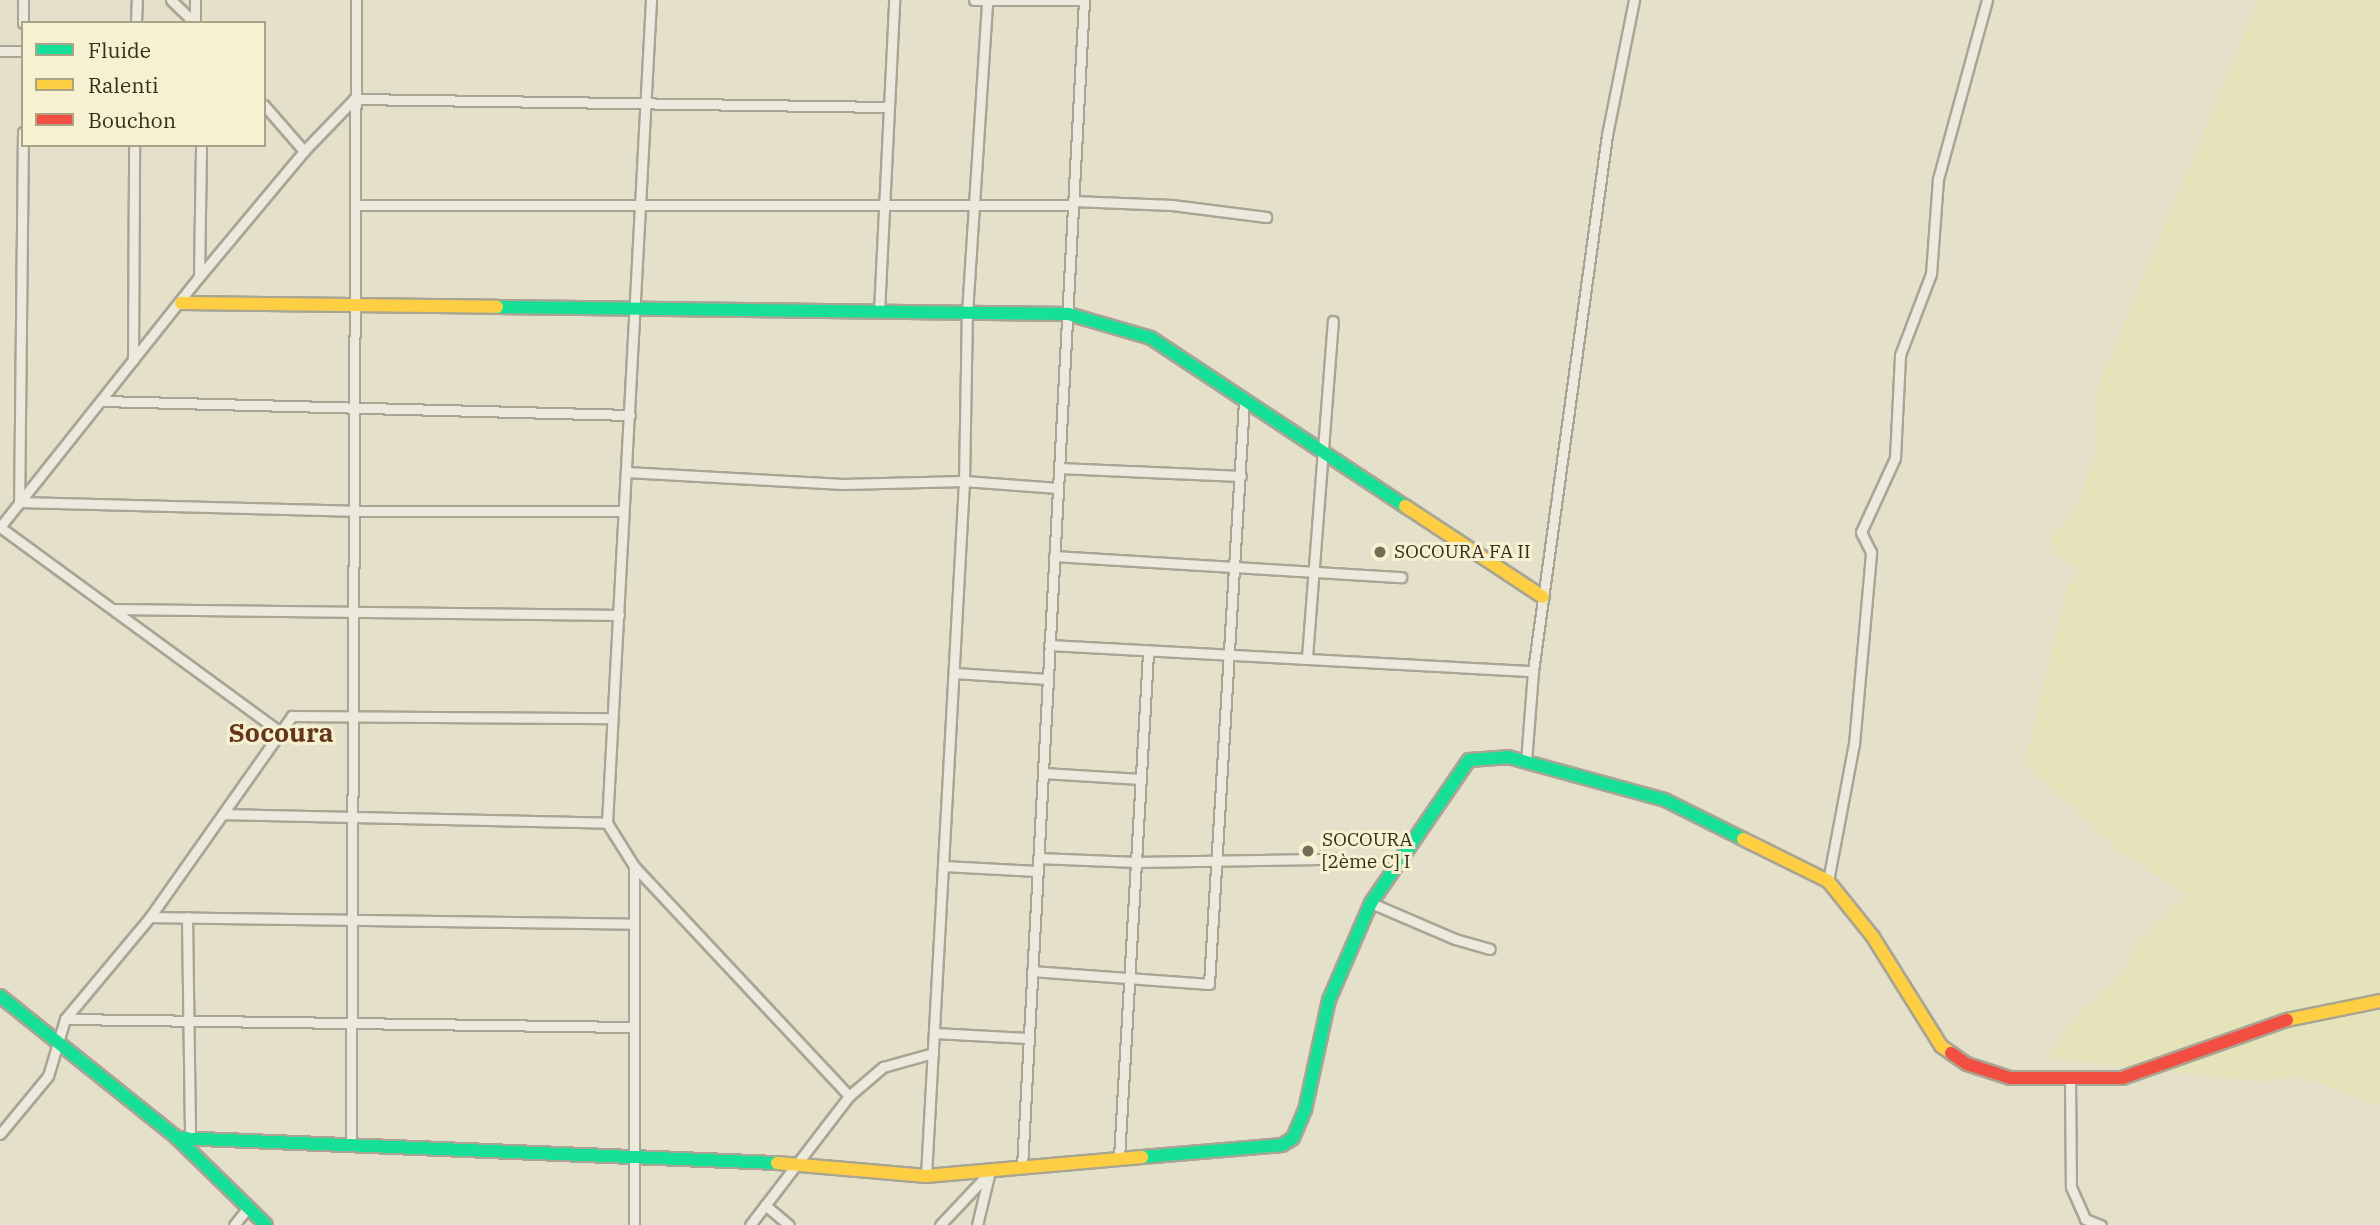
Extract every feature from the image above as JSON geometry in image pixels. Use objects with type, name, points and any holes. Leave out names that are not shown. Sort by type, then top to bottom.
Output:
[{"type":"street","points":[[23,0],[23,21]]},
{"type":"street","points":[[136,21],[137,0]]},
{"type":"street","points":[[172,0],[193,21]]},
{"type":"street","points":[[195,0],[195,21]]},
{"type":"street","points":[[351,1144],[353,817],[350,714],[355,404],[356,0]]},
{"type":"street","points":[[651,0],[607,823],[634,866],[849,1096]]},
{"type":"street","points":[[879,312],[894,0]]},
{"type":"street","points":[[974,0],[1084,0],[1021,1168]]},
{"type":"street","points":[[926,1176],[964,481],[972,203],[987,0]]},
{"type":"street","points":[[1526,762],[1533,671],[1607,135],[1634,0]]},
{"type":"street","points":[[1828,881],[1854,744],[1871,552],[1861,532],[1895,458],[1900,355],[1931,274],[1938,179],[1987,0]]},
{"type":"street","points":[[0,51],[21,51]]},
{"type":"street","points":[[281,733],[116,609],[0,527],[181,303],[199,277],[304,151],[354,99],[888,107]]},
{"type":"street","points":[[266,107],[304,151]]},
{"type":"street","points":[[19,502],[23,147]]},
{"type":"street","points":[[133,360],[134,147]]},
{"type":"street","points":[[199,277],[201,147]]},
{"type":"street","points":[[355,205],[1073,203],[1172,205],[1266,217]]},
{"type":"street","points":[[181,303],[1068,314],[1151,338],[1320,452],[1544,597]]},
{"type":"street","points":[[1307,657],[1315,572],[1320,452],[1333,321]]},
{"type":"street","points":[[102,401],[355,404],[630,415]]},
{"type":"street","points":[[1032,971],[1209,984],[1237,567],[1244,401]]},
{"type":"street","points":[[1059,468],[1241,476]]},
{"type":"street","points":[[626,472],[843,484],[964,481],[1058,488]]},
{"type":"street","points":[[19,502],[353,511],[623,511]]},
{"type":"street","points":[[1054,556],[1401,577]]},
{"type":"street","points":[[116,609],[618,615]]},
{"type":"street","points":[[1049,645],[1148,653],[1230,653],[1533,671]]},
{"type":"street","points":[[1119,1158],[1127,978],[1148,653]]},
{"type":"street","points":[[954,673],[1048,679]]},
{"type":"street","points":[[0,1134],[48,1076],[65,1019],[150,917],[292,716],[350,714],[612,718]]},
{"type":"street","points":[[183,1138],[797,1164],[926,1176],[989,1173],[1119,1158],[1282,1145],[1293,1138],[1315,1074],[1329,1000],[1371,903],[1469,760],[1497,756],[1676,804],[1828,881],[1873,937],[1941,1046],[1967,1064],[2010,1078],[2122,1078],[2278,1022],[2380,1001]]},
{"type":"street","points":[[1043,773],[1141,779]]},
{"type":"street","points":[[224,814],[607,823]]},
{"type":"street","points":[[1038,858],[1216,863],[1335,859]]},
{"type":"street","points":[[634,866],[634,1225]]},
{"type":"street","points":[[943,866],[1037,871]]},
{"type":"street","points":[[1371,903],[1455,939],[1490,948]]},
{"type":"street","points":[[150,917],[634,924]]},
{"type":"street","points":[[183,1138],[189,1020],[187,918]]},
{"type":"street","points":[[0,996],[183,1138],[247,1209],[266,1225]]},
{"type":"street","points":[[65,1019],[634,1027]]},
{"type":"street","points":[[934,1032],[1028,1038]]},
{"type":"street","points":[[750,1225],[849,1096],[883,1067],[933,1053]]},
{"type":"street","points":[[2070,1078],[2071,1186],[2085,1219],[2101,1225]]},
{"type":"street","points":[[940,1225],[989,1173]]},
{"type":"street","points":[[977,1225],[989,1173]]},
{"type":"street","points":[[765,1205],[789,1225]]},
{"type":"street","points":[[234,1225],[247,1209]]},
{"type":"shaded area","points":[[2259,0],[2380,0],[2380,1106],[2297,1075],[2268,1082],[2047,1058],[2074,1019],[2126,968],[2132,949],[2186,894],[2120,852],[2025,763],[2068,586],[2080,571],[2057,555],[2050,540],[2077,506],[2095,455],[2098,386]]},
{"type":"traffic: fast","points":[[497,307],[1068,314],[1151,338],[1405,506]]},
{"type":"traffic: fast","points":[[1142,1157],[1282,1145],[1293,1138],[1305,1110],[1329,1000],[1371,903],[1469,760],[1508,757],[1665,800],[1743,839]]},
{"type":"traffic: fast","points":[[0,996],[177,1138],[266,1225]]},
{"type":"traffic: fast","points":[[177,1138],[777,1163]]},
{"type":"traffic: slow","points":[[181,303],[497,307]]},
{"type":"traffic: slow","points":[[1405,506],[1543,597]]},
{"type":"traffic: slow","points":[[1743,839],[1828,881],[1873,937],[1941,1046],[1951,1053]]},
{"type":"traffic: slow","points":[[2287,1020],[2380,1001]]},
{"type":"traffic: slow","points":[[777,1163],[926,1176],[1142,1157]]},
{"type":"traffic: jam","points":[[1951,1053],[1967,1064],[2010,1078],[2122,1078],[2287,1020]]},
{"type":"place","name":"SOCOURA FA II","points":[[1380,552]]},
{"type":"place","name":"SOCOURA [2ème C] I","points":[[1308,851]]},
{"type":"district","name":"Socoura","points":[[281,733]]}]
